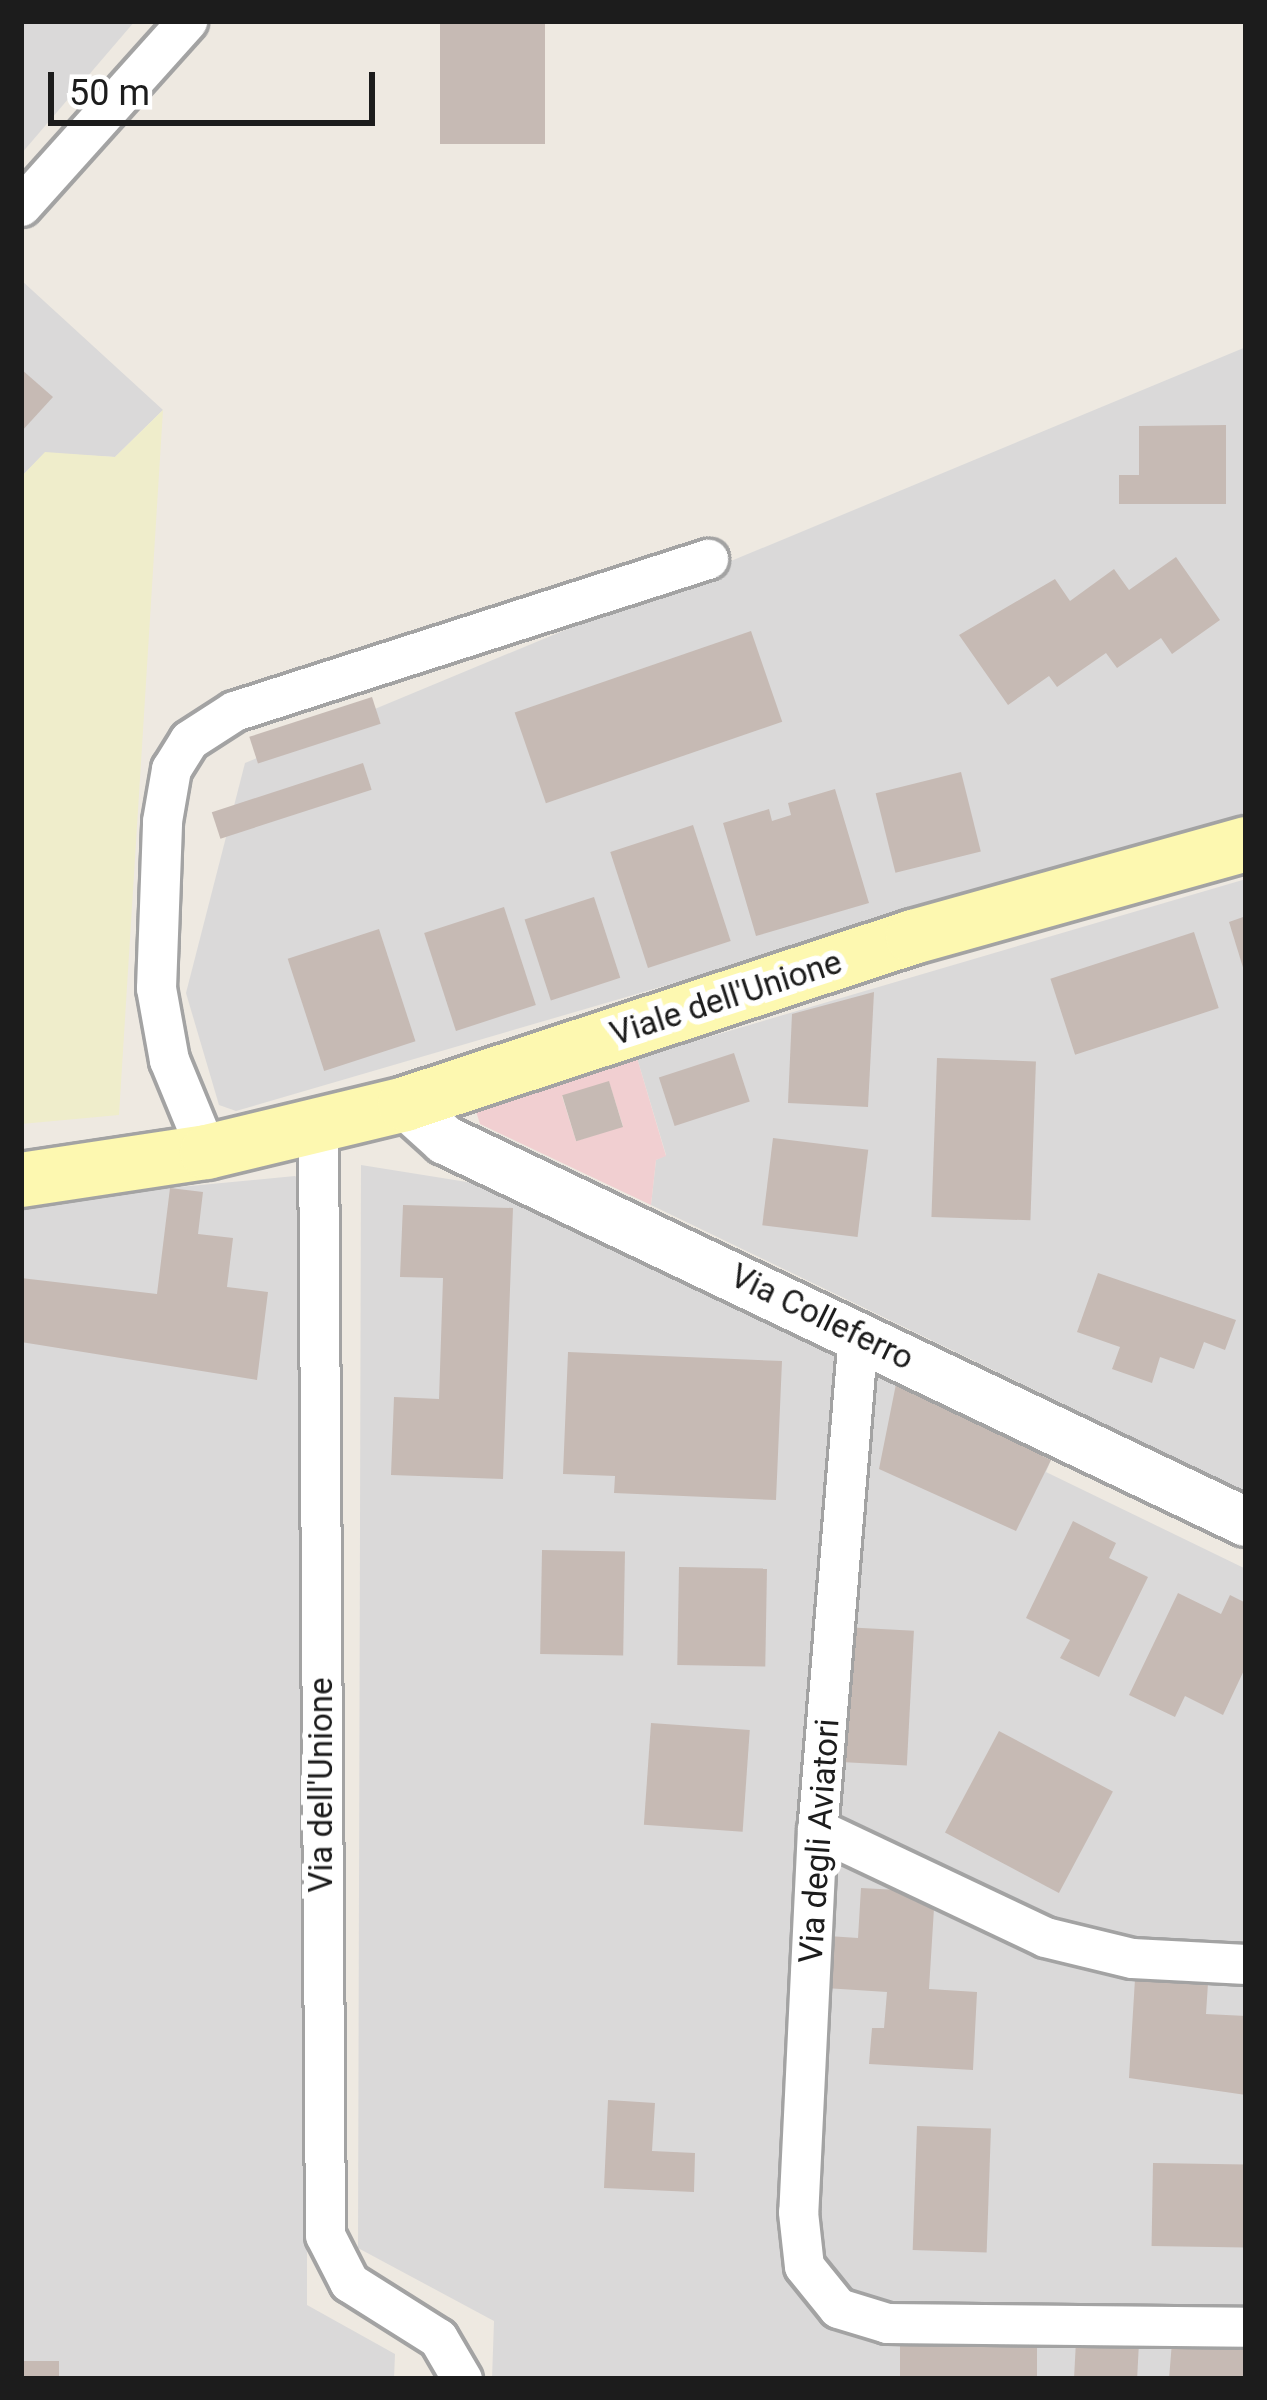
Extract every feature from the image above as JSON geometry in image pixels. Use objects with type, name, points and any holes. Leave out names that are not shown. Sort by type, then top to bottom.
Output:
[{"type":"main road","name":"Viale dell'Unione","points":[[21,1180],[207,1153],[405,1104],[913,937],[1246,844]]},
{"type":"street","points":[[21,206],[187,21]]},
{"type":"street","points":[[207,1153],[169,1060],[156,988],[162,821],[171,769],[189,740],[234,711],[708,559]]},
{"type":"street","name":"Via Colleferro","points":[[405,1104],[445,1140],[1246,1522]]},
{"type":"street","name":"Via dell'Unione","points":[[318,1126],[325,2235],[349,2282],[438,2338],[462,2379]]},
{"type":"street","name":"Via degli Aviatori","points":[[858,1334],[818,1829],[801,2253],[817,2289],[863,2320],[1246,2327]]},
{"type":"street","points":[[818,1829],[1030,1932],[1132,1958],[1246,1964]]},
{"type":"shaded area","points":[[21,21],[135,21],[21,154]]},
{"type":"shaded area","points":[[21,280],[163,410],[115,457],[45,453],[21,477]]},
{"type":"shaded area","points":[[1246,347],[1246,816],[236,1111],[219,1105],[186,993],[245,763]]},
{"type":"shaded area","points":[[163,410],[119,1115],[21,1124],[21,477],[45,452],[115,457]]},
{"type":"shaded area","points":[[1246,879],[1246,1492],[651,1205],[656,1160],[666,1155],[637,1058]]},
{"type":"shaded area","points":[[637,1058],[666,1156],[656,1160],[651,1205],[480,1124],[475,1108]],"holes":[[[609,1082],[623,1126],[576,1141],[562,1096]]]},
{"type":"shaded area","points":[[361,1165],[492,1186],[1051,1460],[1046,1472],[1246,1569],[1246,2379],[492,2379],[494,2321],[358,2248]]},
{"type":"shaded area","points":[[295,1176],[308,1186],[307,2305],[395,2354],[394,2379],[21,2379],[21,1202]]},
{"type":"building","points":[[440,21],[545,21],[545,144],[440,144]]},
{"type":"building","points":[[21,369],[53,397],[21,432]]},
{"type":"building","points":[[1226,425],[1226,504],[1119,504],[1119,475],[1139,475],[1139,426]]},
{"type":"building","points":[[1176,557],[1220,620],[1172,654],[1161,638],[1117,668],[1106,653],[1057,687],[1049,676],[1008,705],[959,635],[1055,579],[1070,601],[1114,569],[1129,590]]},
{"type":"building","points":[[751,631],[782,722],[546,803],[515,712]]},
{"type":"building","points":[[372,697],[381,724],[258,763],[249,737]]},
{"type":"building","points":[[363,763],[372,790],[220,839],[212,812]]},
{"type":"building","points":[[961,772],[981,852],[895,873],[876,793]]},
{"type":"building","points":[[835,789],[869,903],[756,936],[723,823],[769,809],[772,821],[791,815],[788,803]]},
{"type":"building","points":[[693,825],[731,941],[648,968],[610,852]]},
{"type":"building","points":[[594,897],[620,978],[551,1000],[525,920]]},
{"type":"building","points":[[504,907],[536,1005],[456,1031],[424,933]]},
{"type":"building","points":[[1246,916],[1246,974],[1245,974],[1229,922]]},
{"type":"building","points":[[379,929],[415,1041],[324,1071],[288,959]]},
{"type":"building","points":[[1194,932],[1219,1008],[1075,1055],[1050,979]]},
{"type":"building","points":[[874,992],[868,1107],[788,1103],[792,1014]]},
{"type":"building","points":[[734,1053],[750,1102],[675,1126],[659,1077]]},
{"type":"building","points":[[937,1058],[1036,1061],[1030,1220],[931,1217]]},
{"type":"building","points":[[609,1081],[623,1127],[576,1141],[562,1095]]},
{"type":"building","points":[[773,1138],[868,1150],[858,1237],[762,1225]]},
{"type":"building","points":[[170,1188],[203,1192],[198,1234],[233,1238],[227,1287],[268,1292],[257,1380],[21,1342],[21,1278],[157,1294]]},
{"type":"building","points":[[403,1205],[513,1208],[503,1479],[391,1475],[394,1397],[439,1399],[443,1278],[400,1277]]},
{"type":"building","points":[[1098,1273],[1236,1320],[1225,1350],[1204,1342],[1194,1369],[1160,1357],[1152,1383],[1112,1369],[1120,1347],[1077,1332]]},
{"type":"building","points":[[568,1352],[782,1361],[776,1500],[614,1493],[615,1476],[563,1474]]},
{"type":"building","points":[[896,1384],[1051,1460],[1016,1531],[879,1469]]},
{"type":"building","points":[[1073,1521],[1116,1543],[1109,1558],[1148,1577],[1099,1677],[1060,1658],[1070,1640],[1026,1618]]},
{"type":"building","points":[[542,1550],[625,1551],[623,1655],[540,1654]]},
{"type":"building","points":[[679,1567],[767,1569],[765,1667],[677,1665]]},
{"type":"building","points":[[1178,1593],[1221,1614],[1230,1595],[1246,1603],[1246,1666],[1223,1715],[1185,1696],[1175,1717],[1129,1695]]},
{"type":"building","points":[[843,1627],[914,1631],[907,1766],[836,1762]]},
{"type":"building","points":[[651,1723],[750,1730],[743,1832],[644,1825]]},
{"type":"building","points":[[999,1731],[1113,1792],[1059,1893],[945,1833]]},
{"type":"building","points":[[861,1888],[935,1892],[929,1989],[977,1992],[973,2070],[869,2064],[872,2028],[884,2028],[887,1992],[825,1988],[828,1936],[858,1938]]},
{"type":"building","points":[[1135,1979],[1208,1983],[1206,2014],[1246,2016],[1246,2095],[1129,2078]]},
{"type":"building","points":[[608,2100],[655,2103],[652,2151],[695,2153],[694,2192],[604,2188]]},
{"type":"building","points":[[917,2126],[991,2129],[987,2253],[913,2250]]},
{"type":"building","points":[[1153,2163],[1246,2165],[1245,2248],[1152,2246]]},
{"type":"building","points":[[900,2341],[1037,2341],[1037,2379],[900,2379]]},
{"type":"building","points":[[1076,2341],[1139,2344],[1137,2379],[1074,2379]]},
{"type":"building","points":[[1172,2342],[1246,2348],[1246,2379],[1169,2379]]},
{"type":"building","points":[[21,2361],[59,2361],[59,2379],[21,2379]]}]
